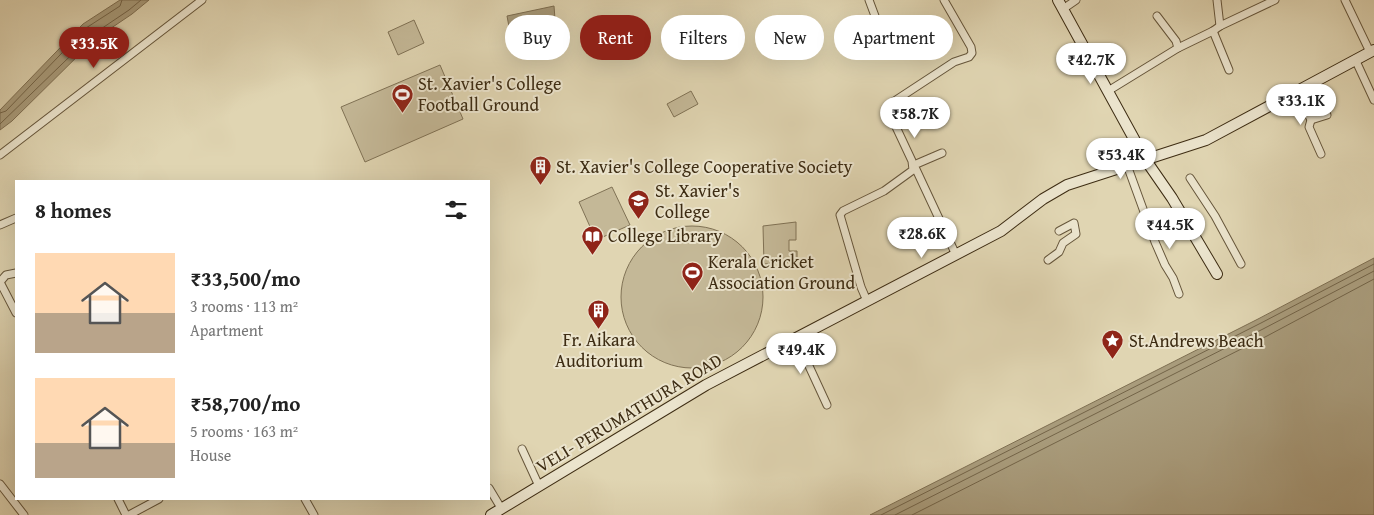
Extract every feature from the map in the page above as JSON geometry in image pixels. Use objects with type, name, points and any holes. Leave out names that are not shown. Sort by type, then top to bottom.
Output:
[{"type":"main road","points":[[1061,5],[1145,159],[1172,198],[1217,274]]},
{"type":"main road","name":"VELI- PERUMATHURA ROAD","points":[[491,515],[706,385],[1001,231],[1043,199],[1067,185],[1206,140],[1372,51]]},
{"type":"street","points":[[0,155],[202,0]]},
{"type":"street","points":[[869,0],[875,15]]},
{"type":"street","points":[[944,0],[971,47],[972,53],[969,57],[954,62],[890,104],[890,112],[956,256]]},
{"type":"street","points":[[1061,5],[1076,0]]},
{"type":"street","points":[[1217,0],[1220,26]]},
{"type":"street","points":[[1108,90],[1178,48],[1275,0]]},
{"type":"street","points":[[1345,0],[1372,51]]},
{"type":"street","points":[[1157,16],[1176,41],[1178,48]]},
{"type":"street","points":[[1213,31],[1229,70]]},
{"type":"street","points":[[1355,59],[1374,100]]},
{"type":"street","points":[[1297,91],[1311,120],[1309,127],[1321,154]]},
{"type":"street","points":[[1311,120],[1328,114]]},
{"type":"street","points":[[867,301],[860,287],[840,215],[843,211],[884,191],[910,173],[914,165],[942,153]]},
{"type":"street","points":[[1127,165],[1155,242],[1179,294]]},
{"type":"street","points":[[1190,178],[1215,216],[1241,264]]},
{"type":"street","points":[[0,225],[15,218]]},
{"type":"street","points":[[1048,260],[1060,252],[1063,243],[1076,234],[1074,223],[1059,231]]},
{"type":"street","points":[[14,302],[0,282],[6,275],[15,273]]},
{"type":"street","points":[[801,335],[809,366],[827,405]]},
{"type":"street","points":[[522,449],[539,486]]},
{"type":"street","points":[[0,484],[22,514]]},
{"type":"street","points":[[490,490],[501,508]]},
{"type":"street","points":[[119,500],[128,515],[157,500]]},
{"type":"street","points":[[306,500],[314,515]]},
{"type":"shaded area","points":[[414,20],[424,43],[398,55],[388,32]]},
{"type":"shaded area","name":"St. Xavier's College Football Ground","points":[[440,65],[463,119],[365,162],[341,107]]},
{"type":"shaded area","points":[[691,91],[698,104],[674,117],[667,104]]},
{"type":"shaded area","points":[[612,187],[630,225],[596,240],[579,202]]},
{"type":"shaded area","points":[[796,222],[796,240],[789,240],[789,251],[797,251],[797,262],[764,264],[763,226]]},
{"type":"shaded area","name":"Kerala Cricket Association Ground","points":[[692,226],[719,232],[731,238],[742,247],[751,258],[757,270],[763,297],[757,324],[751,336],[742,347],[731,356],[719,362],[692,368],[665,362],[653,356],[642,347],[633,336],[627,324],[621,297],[627,270],[633,258],[642,247],[653,238],[665,232]]},
{"type":"water","points":[[120,0],[149,0],[95,39],[12,121],[0,130],[0,110],[83,24]]},
{"type":"water","points":[[554,6],[555,15],[512,15]]},
{"type":"water","points":[[1374,258],[1374,515],[870,515],[1258,319]]},
{"type":"place","name":"St. Xavier's College Football Ground","points":[[402,113]]},
{"type":"place","name":"St. Xavier's College Cooperative Society","points":[[540,186]]},
{"type":"place","name":"St. Xavier's College","points":[[639,220]]},
{"type":"place","name":"College Library","points":[[592,255]]},
{"type":"place","name":"Kerala Cricket Association Ground","points":[[692,291]]},
{"type":"place","name":"Fr. Aikara Auditorium","points":[[599,329]]},
{"type":"place","name":"St.Andrews Beach","points":[[1113,360]]}]
